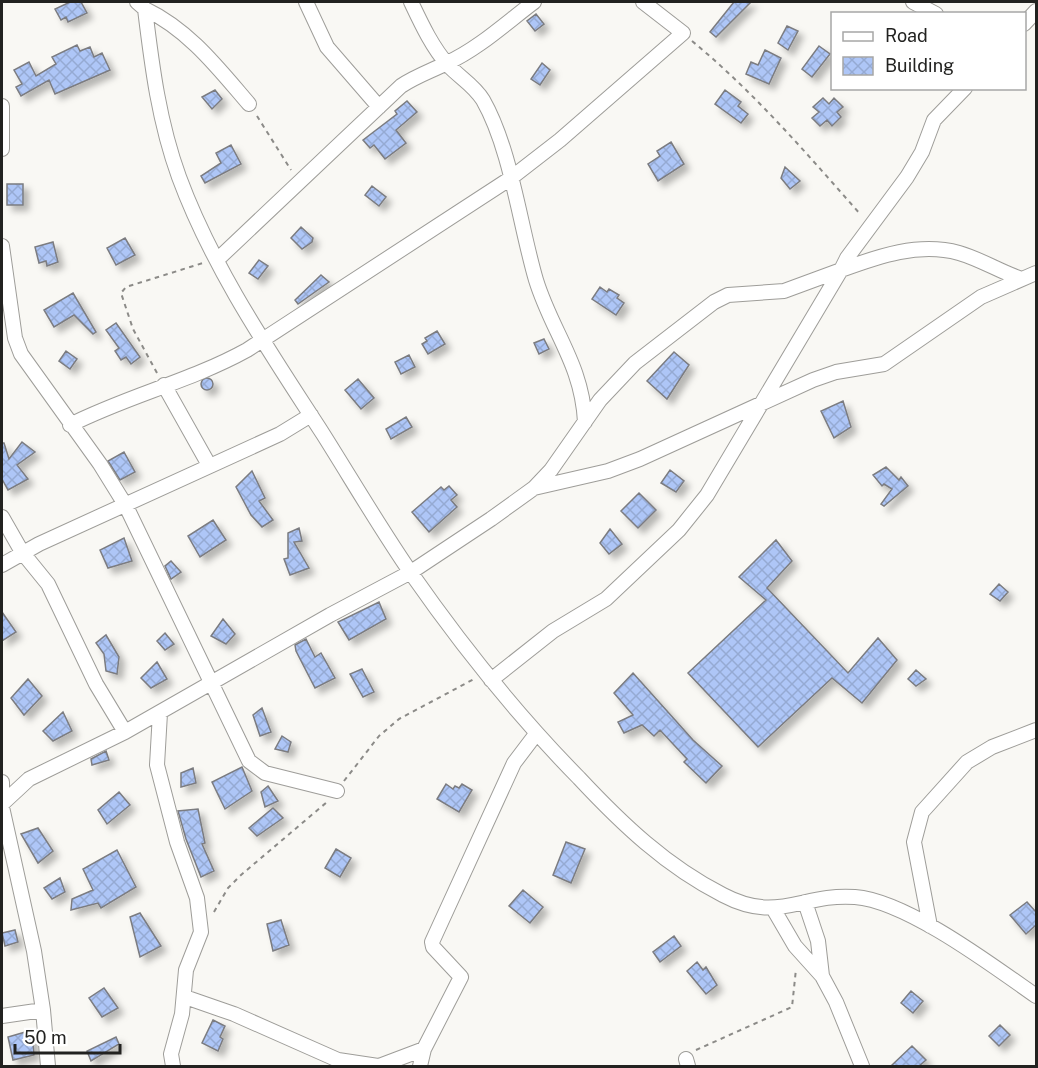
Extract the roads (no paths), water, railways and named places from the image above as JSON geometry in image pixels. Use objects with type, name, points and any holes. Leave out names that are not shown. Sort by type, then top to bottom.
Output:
[{"type":"street","points":[[306,2],[327,47],[380,107]]},
{"type":"street","points":[[411,2],[447,63],[473,87],[483,100],[511,178],[541,295],[565,344],[580,384],[585,422]]},
{"type":"street","points":[[218,259],[401,86],[419,74],[447,63],[478,44],[534,2]]},
{"type":"street","points":[[70,425],[102,409],[225,362],[261,341],[511,178],[560,140],[683,33],[643,2]]},
{"type":"street","points":[[913,2],[932,12]]},
{"type":"street","points":[[141,4],[172,23],[207,56],[249,104]]},
{"type":"street","points":[[141,4],[164,131],[192,208],[261,341],[411,572],[488,676],[536,734],[649,848],[724,896],[744,904],[774,910],[826,897],[859,897],[887,906],[930,926],[1036,996]]},
{"type":"street","points":[[488,676],[606,599],[679,530],[707,495],[841,270],[907,177],[922,152],[934,120],[963,90]]},
{"type":"street","points":[[2,106],[2,149]]},
{"type":"street","points":[[2,246],[15,338],[21,354],[100,464],[126,506],[214,683],[240,747],[255,766],[265,773],[337,791]]},
{"type":"street","points":[[48,1066],[43,1010],[34,951],[2,806],[29,779],[125,732],[330,615],[411,572],[534,488],[551,470],[612,386],[635,363],[714,302],[728,296],[784,291],[886,254],[937,248],[961,253],[1019,279]]},
{"type":"street","points":[[534,488],[608,471],[836,372],[884,364],[981,297],[1036,273]]},
{"type":"street","points":[[164,385],[209,465]]},
{"type":"street","points":[[2,565],[22,552],[280,434],[311,415]]},
{"type":"street","points":[[2,517],[22,552],[48,584],[96,684],[125,732]]},
{"type":"street","points":[[160,713],[157,765],[177,842],[197,898],[201,932],[186,970],[185,997],[171,1054],[173,1066]]},
{"type":"street","points":[[930,926],[915,842],[916,826],[922,812],[968,762],[992,747],[1036,730]]},
{"type":"street","points":[[420,1066],[424,1049],[461,976],[433,947],[432,942],[514,763],[536,734]]},
{"type":"street","points":[[2,782],[2,797]]},
{"type":"street","points":[[805,902],[818,941],[822,976],[862,1066]]},
{"type":"street","points":[[774,910],[801,954],[822,976]]},
{"type":"street","points":[[185,997],[234,1014],[338,1060],[379,1066],[424,1049]]},
{"type":"street","points":[[2,1016],[43,1010]]}]
